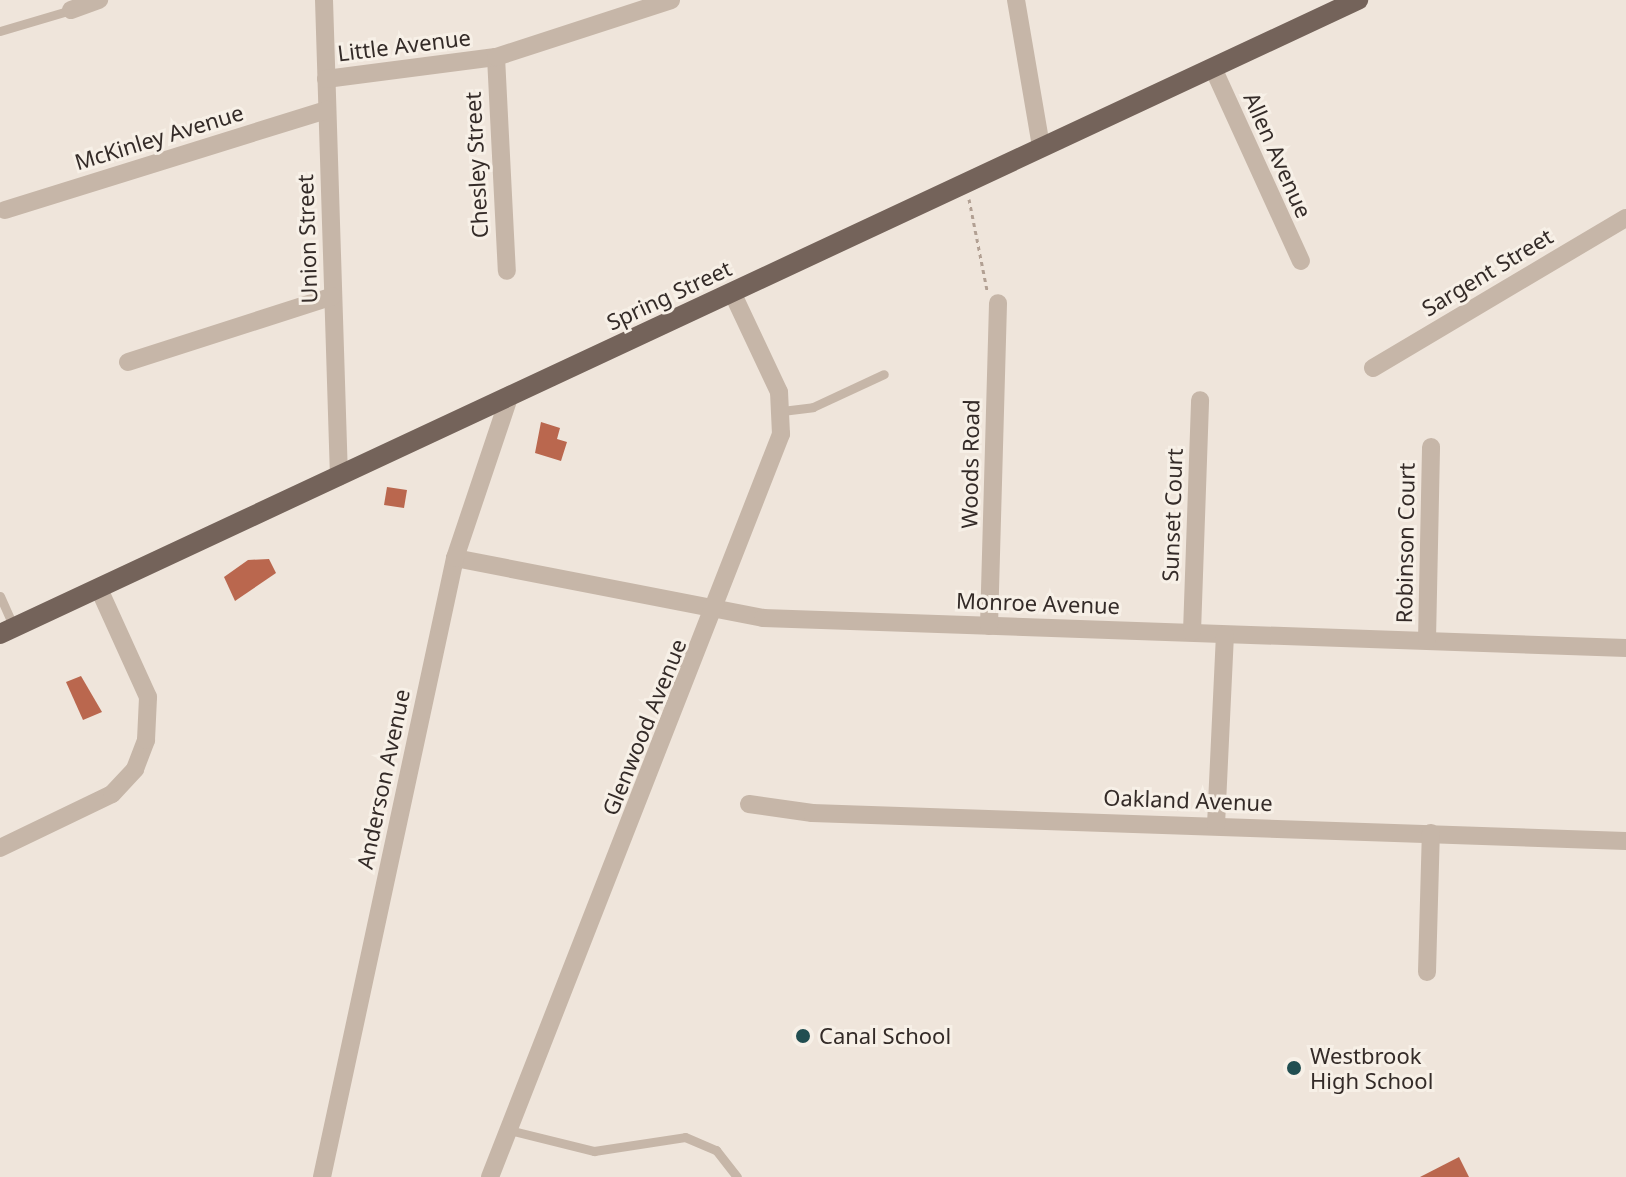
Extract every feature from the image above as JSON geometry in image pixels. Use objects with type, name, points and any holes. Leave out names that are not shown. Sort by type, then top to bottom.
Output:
[{"type":"main road","name":"Spring Street","points":[[7,631],[1358,0]]},
{"type":"street","points":[[71,10],[99,0]]},
{"type":"street","name":"Union Street","points":[[324,0],[339,477]]},
{"type":"street","name":"Little Avenue","points":[[326,79],[496,57],[671,0]]},
{"type":"street","points":[[1016,0],[1041,146]]},
{"type":"street","name":"Chesley Street","points":[[496,57],[507,271]]},
{"type":"street","name":"Allen Avenue","points":[[1213,68],[1301,261]]},
{"type":"street","name":"McKinley Avenue","points":[[2,211],[327,110]]},
{"type":"street","name":"Sargent Street","points":[[1373,368],[1626,218]]},
{"type":"street","points":[[732,292],[782,411]]},
{"type":"street","points":[[128,362],[333,296]]},
{"type":"street","name":"Woods Road","points":[[989,626],[998,303]]},
{"type":"street","name":"Anderson Avenue","points":[[322,1177],[455,558],[510,395]]},
{"type":"street","name":"Sunset Court","points":[[1192,632],[1200,400]]},
{"type":"street","name":"Glenwood Avenue","points":[[490,1177],[716,610],[781,434],[782,411]]},
{"type":"street","name":"Robinson Court","points":[[1427,640],[1431,447]]},
{"type":"street","name":"Monroe Avenue","points":[[455,558],[716,610],[989,626],[1626,648]]},
{"type":"street","points":[[0,848],[112,794],[141,755],[148,697],[99,589]]},
{"type":"street","points":[[1216,825],[1225,635]]},
{"type":"street","name":"Oakland Avenue","points":[[749,804],[812,813],[1626,841]]},
{"type":"street","points":[[1427,972],[1431,833]]},
{"type":"lane","points":[[0,31],[71,10]]},
{"type":"lane","points":[[782,411],[813,407],[884,374]]},
{"type":"lane","points":[[0,596],[7,631]]},
{"type":"lane","points":[[509,1130],[594,1151],[685,1137],[716,1150],[737,1177]]},
{"type":"path","points":[[969,198],[989,300],[998,303]]},
{"type":"building","points":[[541,422],[560,428],[557,439],[567,442],[561,461],[535,453]]},
{"type":"building","points":[[387,487],[407,490],[404,508],[384,505]]},
{"type":"building","points":[[269,559],[276,573],[235,601],[224,577],[248,560]]},
{"type":"building","points":[[81,676],[102,712],[83,720],[66,682]]},
{"type":"building","points":[[1459,1157],[1469,1177],[1420,1177]]},
{"type":"place","name":"Canal School","points":[[803,1036]]},
{"type":"place","name":"Westbrook High School","points":[[1294,1068]]}]
